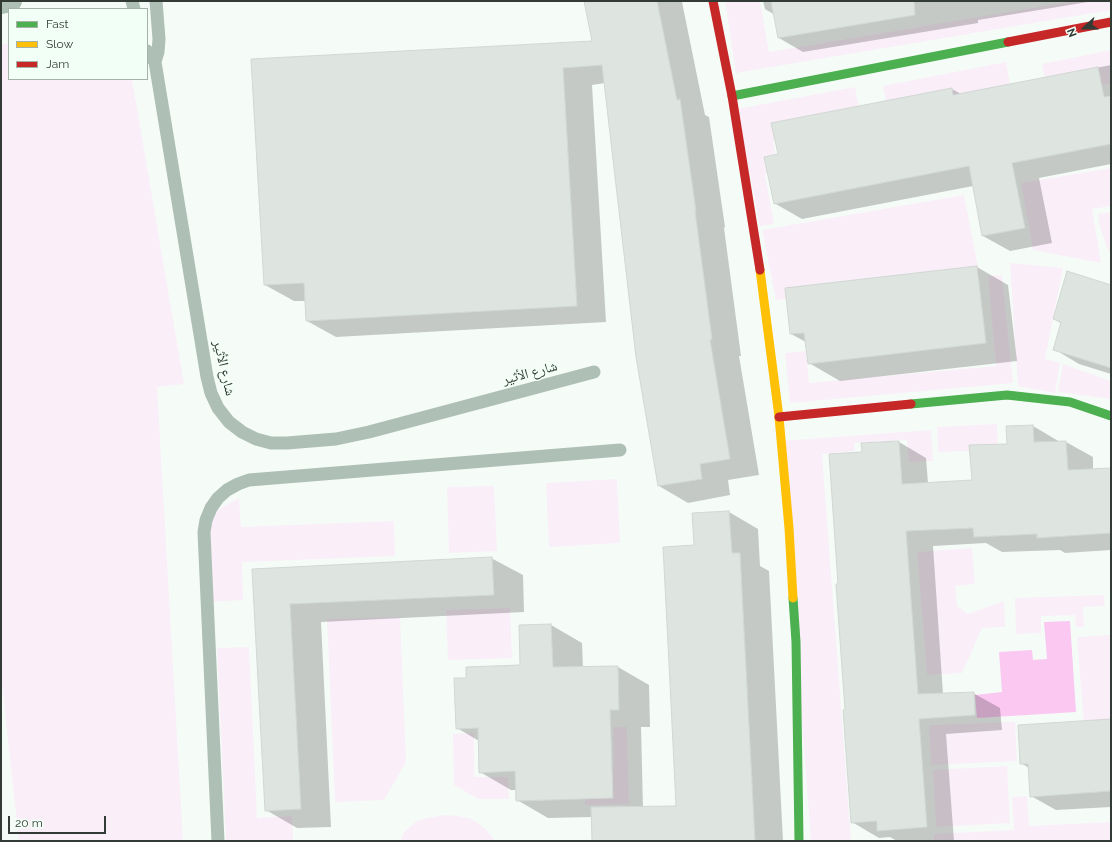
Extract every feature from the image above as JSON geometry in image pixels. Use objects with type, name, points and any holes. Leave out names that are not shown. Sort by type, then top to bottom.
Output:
[{"type":"street","points":[[1,3],[11,1]]},
{"type":"street","points":[[713,1],[732,96],[767,320],[779,417],[789,528],[796,642],[799,841]]},
{"type":"street","points":[[732,96],[1111,22]]},
{"type":"street","points":[[779,417],[1007,395],[1070,402],[1111,416]]},
{"type":"lane","name":"شارع الأثير","points":[[155,62],[158,52],[159,39],[156,1]]},
{"type":"lane","name":"شارع الأثير","points":[[148,52],[155,62],[208,382],[218,408],[229,422],[242,432],[256,439],[271,443],[336,439],[384,428],[594,372]]},
{"type":"lane","points":[[218,841],[204,532],[206,520],[211,508],[218,498],[227,490],[249,480],[620,450]]},
{"type":"shaded area","points":[[725,1],[760,1],[769,52],[1074,1],[1111,1],[1111,10],[736,73]]},
{"type":"shaded area","points":[[8,43],[8,80],[132,80],[184,384],[157,387],[183,841],[19,841],[1,676],[1,44]]},
{"type":"shaded area","points":[[1111,50],[1111,83],[1048,96],[1042,64]]},
{"type":"shaded area","points":[[1006,62],[1012,95],[887,106],[883,86]]},
{"type":"shaded area","points":[[855,87],[862,123],[773,141],[778,171],[765,174],[774,224],[760,226],[737,109]]},
{"type":"shaded area","points":[[1111,168],[1111,206],[1092,209],[1101,263],[1033,250],[1021,183]]},
{"type":"shaded area","points":[[964,195],[980,277],[776,300],[762,230]]},
{"type":"shaded area","points":[[1111,212],[1111,255],[1101,231],[1098,214]]},
{"type":"shaded area","points":[[1010,263],[1063,268],[1045,359],[1060,363],[1055,393],[1018,386]]},
{"type":"shaded area","points":[[1002,275],[1013,383],[790,403],[785,353],[806,351],[809,383],[996,366],[988,276]]},
{"type":"shaded area","points":[[1063,364],[1111,381],[1111,399],[1058,392]]},
{"type":"shaded area","points":[[997,424],[998,450],[938,452],[937,427]]},
{"type":"shaded area","points":[[931,430],[933,461],[909,462],[907,440],[854,443],[855,451],[822,454],[851,841],[811,841],[781,441]]},
{"type":"shaded area","points":[[617,479],[620,543],[549,547],[546,483]]},
{"type":"shaded area","points":[[494,486],[497,551],[449,553],[447,487]]},
{"type":"shaded area","points":[[239,498],[241,527],[394,521],[395,556],[242,562],[243,600],[211,602],[208,529],[214,512]]},
{"type":"shaded area","points":[[972,548],[975,584],[955,586],[957,606],[968,614],[1004,601],[1005,627],[982,628],[962,673],[927,675],[917,552]]},
{"type":"shaded area","points":[[1104,595],[1105,606],[1083,607],[1084,627],[1076,627],[1075,615],[1041,616],[1041,633],[1016,634],[1015,598]]},
{"type":"shaded area","points":[[510,608],[512,658],[448,660],[446,610]]},
{"type":"shaded area","points":[[400,617],[406,762],[384,800],[335,802],[327,619]]},
{"type":"shaded area","points":[[1070,621],[1076,712],[977,718],[975,695],[1002,692],[999,652],[1032,650],[1033,660],[1047,659],[1044,622]]},
{"type":"shaded area","points":[[1111,635],[1111,723],[1084,725],[1077,637]]},
{"type":"shaded area","points":[[249,647],[257,818],[292,816],[293,841],[226,841],[217,648]]},
{"type":"shaded area","points":[[1015,722],[1017,761],[931,765],[929,725]]},
{"type":"shaded area","points":[[613,727],[627,727],[629,804],[585,805],[584,767],[614,766]]},
{"type":"shaded area","points":[[474,733],[474,777],[508,777],[509,799],[478,799],[454,785],[453,734]]},
{"type":"shaded area","points":[[1007,766],[1010,823],[936,827],[933,770]]},
{"type":"shaded area","points":[[1027,796],[1029,826],[1111,822],[1111,841],[934,841],[934,834],[1014,830],[1012,797]]},
{"type":"shaded area","points":[[445,815],[472,819],[486,829],[495,841],[400,841],[405,831],[417,821]]},
{"type":"building","points":[[584,1],[657,1],[677,100],[680,99],[712,339],[710,340],[730,459],[700,464],[702,479],[658,486],[636,357],[602,65],[563,68],[577,306],[306,321],[304,283],[264,285],[251,59],[592,41]]},
{"type":"building","points":[[771,1],[914,1],[915,15],[778,38]]},
{"type":"building","points":[[1098,67],[1104,97],[1111,96],[1111,144],[1012,163],[1025,228],[982,236],[969,166],[774,204],[764,157],[778,154],[771,123],[952,88],[953,95]]},
{"type":"building","points":[[977,266],[986,343],[808,364],[804,333],[790,334],[785,288]]},
{"type":"building","points":[[1067,271],[1111,285],[1111,368],[1053,350],[1061,322],[1053,319]]},
{"type":"building","points":[[1033,425],[1034,442],[1066,441],[1068,470],[1111,468],[1111,533],[1037,538],[1037,534],[974,537],[973,528],[906,531],[918,694],[974,692],[975,715],[919,719],[927,827],[877,831],[877,821],[851,823],[843,710],[845,710],[829,454],[862,452],[861,443],[899,441],[902,484],[972,480],[969,445],[1007,444],[1006,426]]},
{"type":"building","points":[[729,511],[732,553],[740,553],[755,841],[592,841],[591,807],[676,806],[663,547],[694,545],[692,513]]},
{"type":"building","points":[[492,557],[494,595],[290,604],[301,809],[265,811],[252,569]]},
{"type":"building","points":[[551,624],[553,667],[618,666],[619,710],[610,710],[613,798],[516,801],[515,771],[479,773],[478,728],[456,729],[454,678],[466,678],[466,667],[520,665],[519,625]]},
{"type":"building","points":[[1111,719],[1111,791],[1030,797],[1028,764],[1020,764],[1018,725]]},
{"type":"traffic: fast","points":[[732,96],[1008,42]]},
{"type":"traffic: fast","points":[[911,404],[1007,395],[1070,402],[1111,416]]},
{"type":"traffic: fast","points":[[793,598],[796,642],[799,841]]},
{"type":"traffic: slow","points":[[760,270],[779,417],[789,528],[793,598]]},
{"type":"traffic: jam","points":[[713,1],[732,96],[760,270]]},
{"type":"traffic: jam","points":[[1008,42],[1111,22]]},
{"type":"traffic: jam","points":[[779,417],[911,404]]}]
